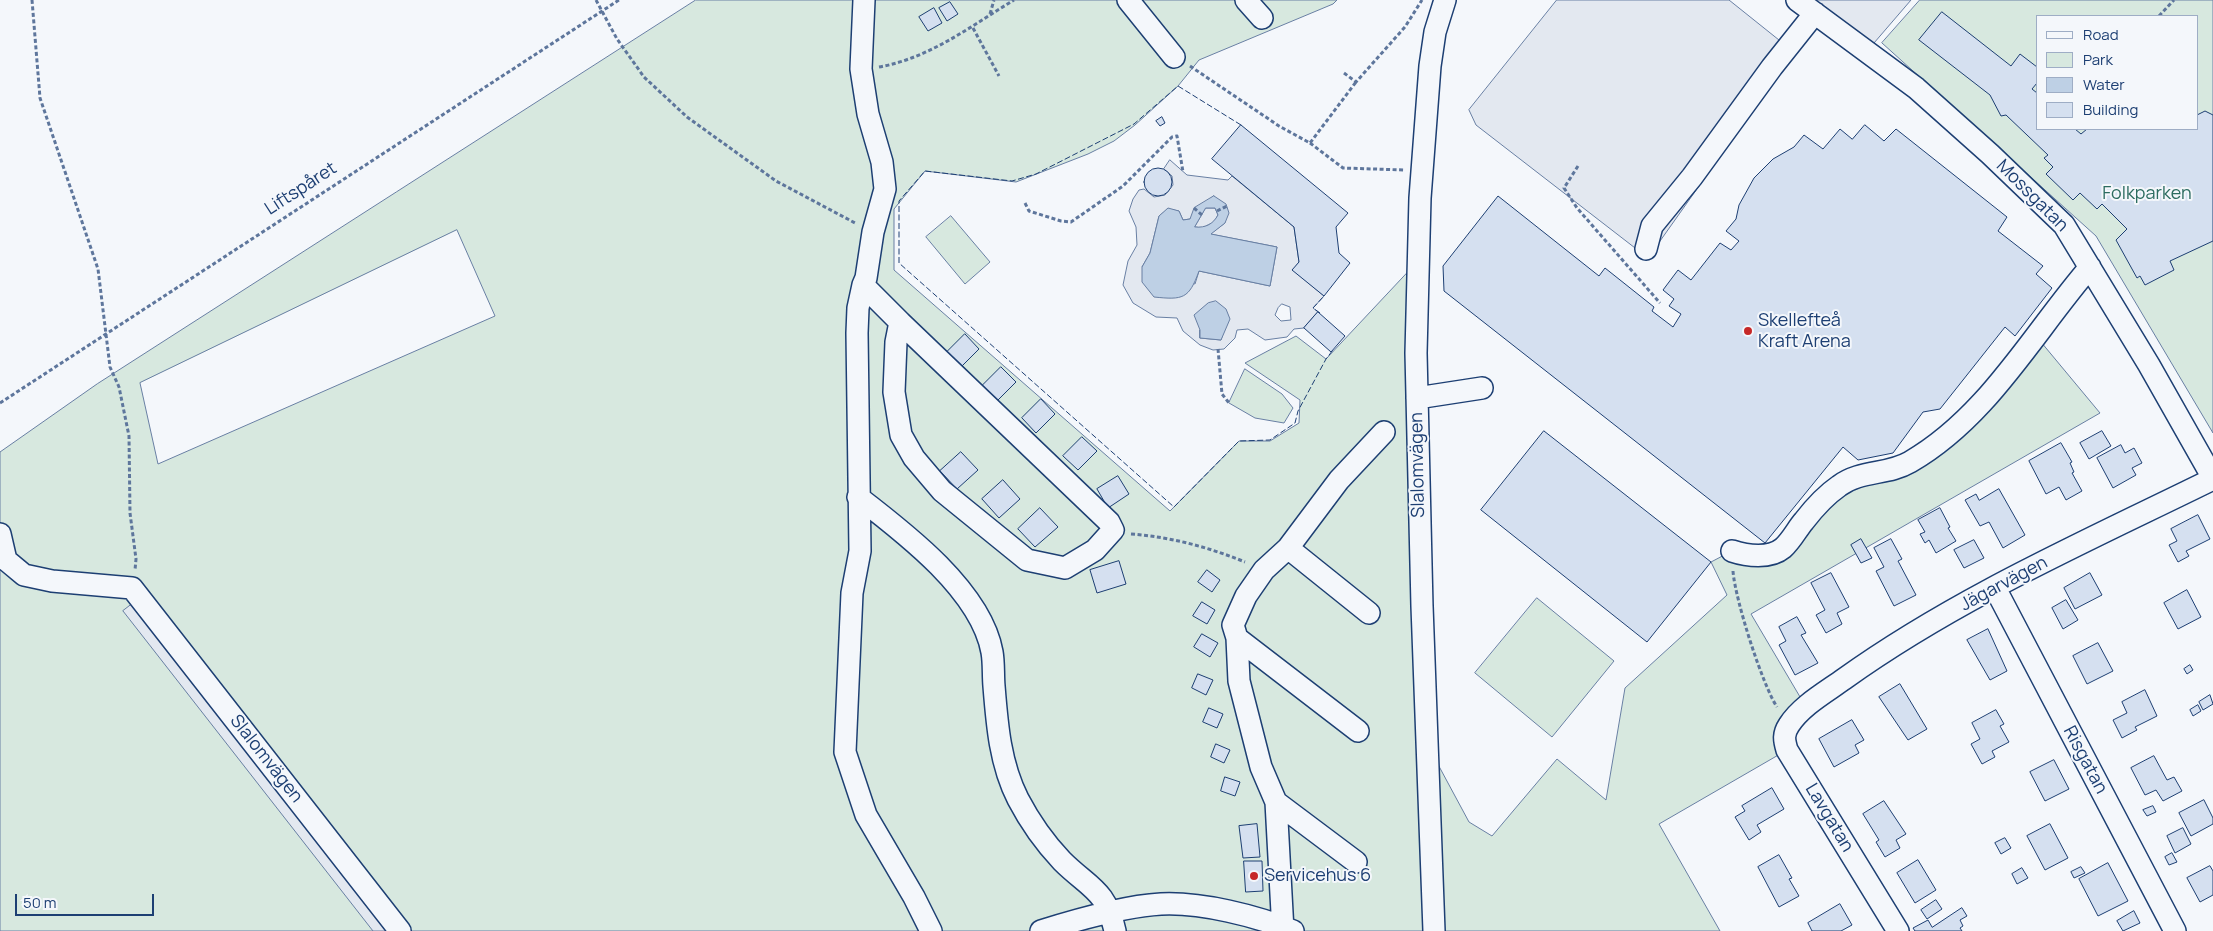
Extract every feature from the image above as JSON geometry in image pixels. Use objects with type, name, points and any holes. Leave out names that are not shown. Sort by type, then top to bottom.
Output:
[{"type":"street","points":[[864,0],[861,69],[868,114],[882,162],[885,189],[873,232],[866,278],[858,308],[858,497],[860,551],[852,593],[845,752],[866,815],[906,883],[931,931]]},
{"type":"street","points":[[1128,0],[1174,57]]},
{"type":"street","points":[[1246,0],[1262,18]]},
{"type":"street","name":"Slalomvägen","points":[[1434,931],[1417,398],[1417,326],[1422,171],[1430,66],[1435,32],[1445,0]]},
{"type":"street","name":"Mossgatan","points":[[1797,0],[1916,88],[1990,154],[2064,225],[2149,364],[2213,478]]},
{"type":"street","points":[[1646,249],[1652,226],[1692,177],[1772,67],[1815,13]]},
{"type":"street","points":[[1732,551],[1758,555],[1778,551],[1786,545],[1824,499],[1840,485],[1854,477],[1909,463],[1932,446],[1989,396],[2065,296],[2090,267]]},
{"type":"street","points":[[863,285],[1102,515],[1113,530],[1095,550],[1065,568],[1027,560],[942,491],[914,458],[902,435],[894,392],[896,342],[900,322]]},
{"type":"street","points":[[1417,398],[1482,388]]},
{"type":"street","points":[[1041,931],[1113,922],[1162,904],[1208,908],[1250,916],[1286,930],[1276,802],[1261,767],[1239,681],[1236,638],[1233,625],[1246,596],[1264,570],[1288,548],[1339,480],[1384,432]]},
{"type":"street","name":"Jägarvägen","points":[[1789,724],[1806,707],[1890,646],[1995,588],[2213,478]]},
{"type":"street","points":[[858,497],[898,528],[936,562],[965,597],[984,625],[992,652],[1000,748],[1017,797],[1035,830],[1063,862],[1092,885],[1113,922]]},
{"type":"street","points":[[0,534],[3,559],[24,576],[52,581],[132,588]]},
{"type":"street","points":[[1288,548],[1369,613]]},
{"type":"street","name":"Slalomvägen","points":[[132,588],[400,931]]},
{"type":"street","name":"Risgatan","points":[[1995,588],[2175,931]]},
{"type":"street","points":[[1236,638],[1358,731]]},
{"type":"street","name":"Lavgatan","points":[[1789,724],[1784,738],[1787,750],[1898,931]]},
{"type":"street","points":[[1276,802],[1356,862]]},
{"type":"path","points":[[32,0],[40,98],[98,269],[110,367],[119,387],[129,436],[130,513],[136,559],[132,588]]},
{"type":"path","points":[[596,0],[617,39],[644,77],[687,116],[776,181],[873,232]]},
{"type":"path","name":"Liftspåret","points":[[0,403],[619,0]]},
{"type":"path","points":[[990,15],[994,0]]},
{"type":"path","points":[[861,69],[895,64],[915,58],[973,28],[1014,0]]},
{"type":"path","points":[[1310,143],[1356,82],[1405,27],[1422,0]]},
{"type":"path","points":[[2160,15],[2174,0]]},
{"type":"path","points":[[973,28],[999,76]]},
{"type":"path","points":[[1204,74],[1280,126],[1310,143],[1343,168],[1422,171]]},
{"type":"path","points":[[1344,74],[1356,82]]},
{"type":"path","points":[[1025,204],[1029,210],[1061,221],[1071,222],[1123,186],[1172,137],[1177,136],[1183,172]]},
{"type":"path","points":[[1578,166],[1564,188],[1577,208],[1660,303]]},
{"type":"path","points":[[1217,211],[1227,206]]},
{"type":"path","points":[[1194,208],[1202,215]]},
{"type":"path","points":[[1218,350],[1222,394],[1229,403]]},
{"type":"path","points":[[1113,530],[1164,537],[1219,551],[1264,570]]},
{"type":"path","points":[[1732,551],[1734,580],[1747,628],[1773,701],[1789,724]]},
{"type":"green space","points":[[696,0],[1337,0],[1333,4],[1199,60],[1178,86],[1135,125],[1114,141],[1088,154],[1016,182],[925,171],[894,209],[894,270],[1170,511],[1239,441],[1270,441],[1299,423],[1300,400],[1245,363],[1296,336],[1326,359],[1418,261],[1427,744],[1469,822],[1492,836],[1557,759],[1606,800],[1625,688],[1727,595],[1711,562],[1732,551],[1772,553],[1824,499],[1909,463],[2036,336],[2100,413],[1751,614],[1806,707],[1787,750],[1659,824],[1720,931],[0,931],[0,452],[97,384]],"holes":[[[457,230],[495,316],[158,464],[140,383]]]},
{"type":"green space","name":"Folkparken","points":[[1920,0],[2213,0],[2213,433],[2096,236],[1882,43]]},
{"type":"green space","points":[[951,216],[990,262],[965,284],[926,237]]},
{"type":"green space","points":[[1245,369],[1282,394],[1293,408],[1284,423],[1255,418],[1229,403]]},
{"type":"green space","points":[[1537,598],[1614,661],[1552,737],[1475,673]]},
{"type":"shaded area","points":[[1557,0],[1729,0],[1794,52],[1648,258],[1476,125],[1469,110]]},
{"type":"shaded area","points":[[1814,0],[1911,0],[1874,43]]},
{"type":"shaded area","points":[[1170,160],[1187,175],[1228,180],[1232,176],[1294,227],[1299,262],[1293,270],[1324,296],[1313,308],[1318,312],[1304,328],[1294,329],[1287,337],[1265,340],[1248,329],[1237,330],[1235,338],[1224,349],[1213,350],[1200,345],[1183,331],[1177,318],[1156,317],[1133,303],[1123,285],[1128,261],[1137,245],[1136,227],[1129,211],[1133,199],[1139,190],[1144,189],[1154,197],[1165,195],[1173,185],[1172,176],[1164,169]],"holes":[[[1214,196],[1225,223],[1210,234],[1277,247],[1270,286],[1199,271],[1195,284],[1142,267],[1150,253],[1159,216],[1168,209],[1179,211],[1183,220],[1190,219]],[[1282,304],[1290,307],[1291,320],[1281,321],[1275,315]],[[1200,330],[1224,330],[1221,340],[1200,338]]]},
{"type":"shaded area","points":[[1206,208],[1215,208],[1218,215],[1214,222],[1202,228],[1195,227]]},
{"type":"shaded area","points":[[140,598],[400,931],[373,931],[123,611]]},
{"type":"water","points":[[1214,196],[1226,204],[1229,213],[1225,223],[1211,234],[1277,247],[1270,286],[1199,271],[1192,287],[1184,296],[1172,298],[1154,297],[1142,282],[1142,267],[1150,253],[1159,216],[1168,208],[1179,211],[1183,220],[1190,219],[1194,208]],"holes":[[[1206,208],[1215,208],[1218,215],[1214,221],[1206,226],[1195,227]]]},
{"type":"water","points":[[1216,301],[1226,309],[1230,319],[1221,340],[1200,338],[1200,330],[1194,315],[1208,303]]},
{"type":"building","points":[[950,2],[958,14],[947,21],[939,8]]},
{"type":"building","points":[[934,8],[942,23],[928,31],[919,17]]},
{"type":"building","points":[[1942,12],[2011,66],[2020,54],[2036,66],[2036,84],[2032,89],[2036,92],[2036,130],[2076,130],[2081,134],[2086,130],[2198,130],[2198,114],[2205,111],[2213,115],[2213,241],[2170,261],[2174,270],[2145,285],[2140,276],[2137,278],[2116,240],[2127,229],[2102,204],[2097,209],[2080,193],[2073,200],[2046,174],[2053,167],[2044,158],[2048,155],[2006,115],[2001,116],[1990,95],[1919,40]]},
{"type":"building","points":[[1162,117],[1165,123],[1160,126],[1156,121]]},
{"type":"building","points":[[1241,125],[1348,213],[1336,227],[1339,253],[1350,263],[1324,296],[1292,270],[1299,262],[1294,227],[1212,159]]},
{"type":"building","name":"Skellefteå Kraft Arena","points":[[1865,125],[1884,141],[1896,129],[2007,217],[1998,231],[2043,266],[2036,274],[2052,288],[2015,336],[2005,327],[1940,409],[1923,412],[1893,453],[1858,460],[1843,447],[1765,543],[1444,291],[1443,266],[1498,196],[1599,276],[1605,268],[1654,307],[1652,311],[1673,327],[1681,314],[1669,306],[1674,299],[1663,290],[1678,270],[1691,280],[1720,243],[1731,250],[1739,241],[1726,231],[1736,219],[1739,205],[1754,178],[1773,159],[1794,147],[1804,135],[1823,149],[1840,129],[1852,139]]},
{"type":"building","points":[[1158,168],[1168,172],[1172,182],[1168,192],[1158,196],[1148,192],[1144,182],[1148,172]]},
{"type":"building","points":[[1318,312],[1345,336],[1331,352],[1304,328]]},
{"type":"building","points":[[965,334],[979,349],[960,368],[946,353]]},
{"type":"building","points":[[1001,367],[1016,382],[997,401],[982,386]]},
{"type":"building","points":[[1041,399],[1055,414],[1036,433],[1022,418]]},
{"type":"building","points":[[1544,431],[1711,562],[1647,642],[1481,510]]},
{"type":"building","points":[[2102,431],[2111,446],[2089,459],[2080,443]]},
{"type":"building","points":[[1082,437],[1097,451],[1078,470],[1063,456]]},
{"type":"building","points":[[2061,443],[2072,462],[2070,463],[2074,472],[2072,473],[2082,491],[2066,500],[2059,487],[2046,494],[2029,461]]},
{"type":"building","points":[[2121,445],[2125,453],[2134,448],[2142,463],[2132,468],[2136,475],[2113,488],[2097,458]]},
{"type":"building","points":[[961,452],[978,470],[957,489],[940,471]]},
{"type":"building","points":[[1118,476],[1129,494],[1108,508],[1097,489]]},
{"type":"building","points":[[1003,480],[1020,499],[999,518],[982,499]]},
{"type":"building","points":[[1999,489],[2025,535],[2003,548],[1989,522],[1980,526],[1965,500],[1976,494],[1979,500]]},
{"type":"building","points":[[1040,508],[1058,527],[1035,547],[1018,529]]},
{"type":"building","points":[[1940,508],[1950,527],[1948,528],[1956,541],[1936,553],[1929,540],[1925,543],[1920,534],[1925,532],[1918,520]]},
{"type":"building","points":[[2198,515],[2210,539],[2186,551],[2189,556],[2178,562],[2169,545],[2177,541],[2171,529]]},
{"type":"building","points":[[1861,539],[1872,558],[1861,563],[1851,545]]},
{"type":"building","points":[[1891,539],[1902,559],[1898,561],[1916,595],[1894,606],[1876,571],[1884,567],[1874,548]]},
{"type":"building","points":[[1974,540],[1984,558],[1964,568],[1954,550]]},
{"type":"building","points":[[1119,561],[1126,584],[1097,593],[1090,570]]},
{"type":"building","points":[[1207,570],[1220,580],[1212,592],[1198,582]]},
{"type":"building","points":[[1831,573],[1849,607],[1837,613],[1842,624],[1826,633],[1816,615],[1825,610],[1811,583]]},
{"type":"building","points":[[2090,573],[2102,595],[2075,609],[2064,588]]},
{"type":"building","points":[[2187,590],[2201,617],[2178,629],[2164,603]]},
{"type":"building","points":[[2066,600],[2078,620],[2063,629],[2052,608]]},
{"type":"building","points":[[1202,602],[1215,610],[1207,624],[1193,616]]},
{"type":"building","points":[[1797,617],[1806,633],[1801,635],[1818,663],[1795,675],[1779,645],[1786,641],[1779,627]]},
{"type":"building","points":[[1988,629],[2007,671],[1990,680],[1967,640]]},
{"type":"building","points":[[1202,634],[1218,643],[1210,657],[1194,647]]},
{"type":"building","points":[[2098,643],[2113,671],[2087,684],[2073,656]]},
{"type":"building","points":[[2190,665],[2193,670],[2187,674],[2184,669]]},
{"type":"building","points":[[1198,674],[1213,680],[1206,695],[1192,688]]},
{"type":"building","points":[[1900,684],[1927,729],[1908,740],[1879,697]]},
{"type":"building","points":[[2145,690],[2157,716],[2135,727],[2137,730],[2122,738],[2113,720],[2127,713],[2122,702]]},
{"type":"building","points":[[2210,695],[2213,704],[2203,710],[2199,702]]},
{"type":"building","points":[[2198,705],[2201,711],[2193,716],[2190,710]]},
{"type":"building","points":[[1209,708],[1223,714],[1217,728],[1203,722]]},
{"type":"building","points":[[1996,710],[2004,724],[2000,726],[2009,742],[1992,751],[1995,757],[1982,764],[1971,744],[1980,739],[1972,723]]},
{"type":"building","points":[[1852,720],[1864,740],[1855,745],[1859,753],[1834,767],[1819,739]]},
{"type":"building","points":[[1216,744],[1230,750],[1224,763],[1211,757]]},
{"type":"building","points":[[2154,756],[2167,780],[2174,777],[2182,791],[2163,801],[2156,790],[2145,795],[2131,768]]},
{"type":"building","points":[[2054,760],[2069,789],[2045,801],[2030,772]]},
{"type":"building","points":[[1225,777],[1240,782],[1235,796],[1221,791]]},
{"type":"building","points":[[1772,788],[1784,809],[1757,825],[1761,832],[1749,840],[1735,817],[1745,811],[1742,806]]},
{"type":"building","points":[[2204,800],[2213,818],[2213,824],[2191,836],[2179,813]]},
{"type":"building","points":[[1884,801],[1906,834],[1896,840],[1900,848],[1885,857],[1876,842],[1879,840],[1863,814]]},
{"type":"building","points":[[2153,806],[2156,812],[2147,816],[2143,810]]},
{"type":"building","points":[[1257,824],[1260,857],[1243,858],[1239,826]]},
{"type":"building","points":[[2050,824],[2068,858],[2045,870],[2027,836]]},
{"type":"building","points":[[2183,828],[2191,844],[2175,853],[2167,836]]},
{"type":"building","points":[[2005,838],[2011,848],[2001,854],[1995,843]]},
{"type":"building","points":[[2172,853],[2177,862],[2169,865],[2165,857]]},
{"type":"building","points":[[1779,855],[1792,878],[1789,879],[1799,896],[1779,907],[1758,867]]},
{"type":"building","points":[[1918,860],[1936,890],[1915,903],[1897,873]]},
{"type":"building","name":"Servicehus 6","points":[[1244,861],[1262,861],[1263,891],[1246,892]]},
{"type":"building","points":[[2108,863],[2128,901],[2098,916],[2079,879]]},
{"type":"building","points":[[2210,866],[2213,871],[2213,895],[2200,902],[2187,878]]},
{"type":"building","points":[[2081,867],[2085,873],[2074,878],[2071,872]]},
{"type":"building","points":[[2022,868],[2028,878],[2017,884],[2012,874]]},
{"type":"building","points":[[1936,900],[1942,909],[1927,919],[1921,910]]},
{"type":"building","points":[[1840,904],[1852,925],[1841,931],[1812,931],[1808,923]]},
{"type":"building","points":[[1962,908],[1967,916],[1960,920],[1963,926],[1960,928],[1962,931],[1915,931],[1913,928],[1928,920],[1932,927]]},
{"type":"building","points":[[2134,911],[2140,923],[2123,931],[2117,921]]},
{"type":"fence","points":[[1241,125],[1178,86],[1134,124],[1036,174],[1012,181],[925,171],[899,201],[899,263],[1174,507],[1239,441],[1270,440],[1295,423],[1298,411],[1326,359],[1333,350]]},
{"type":"fence","points":[[1320,313],[1313,308],[1324,296]]},
{"type":"place","name":"Skellefteå Kraft Arena","points":[[1748,331]]},
{"type":"place","name":"Servicehus 6","points":[[1254,876]]}]
